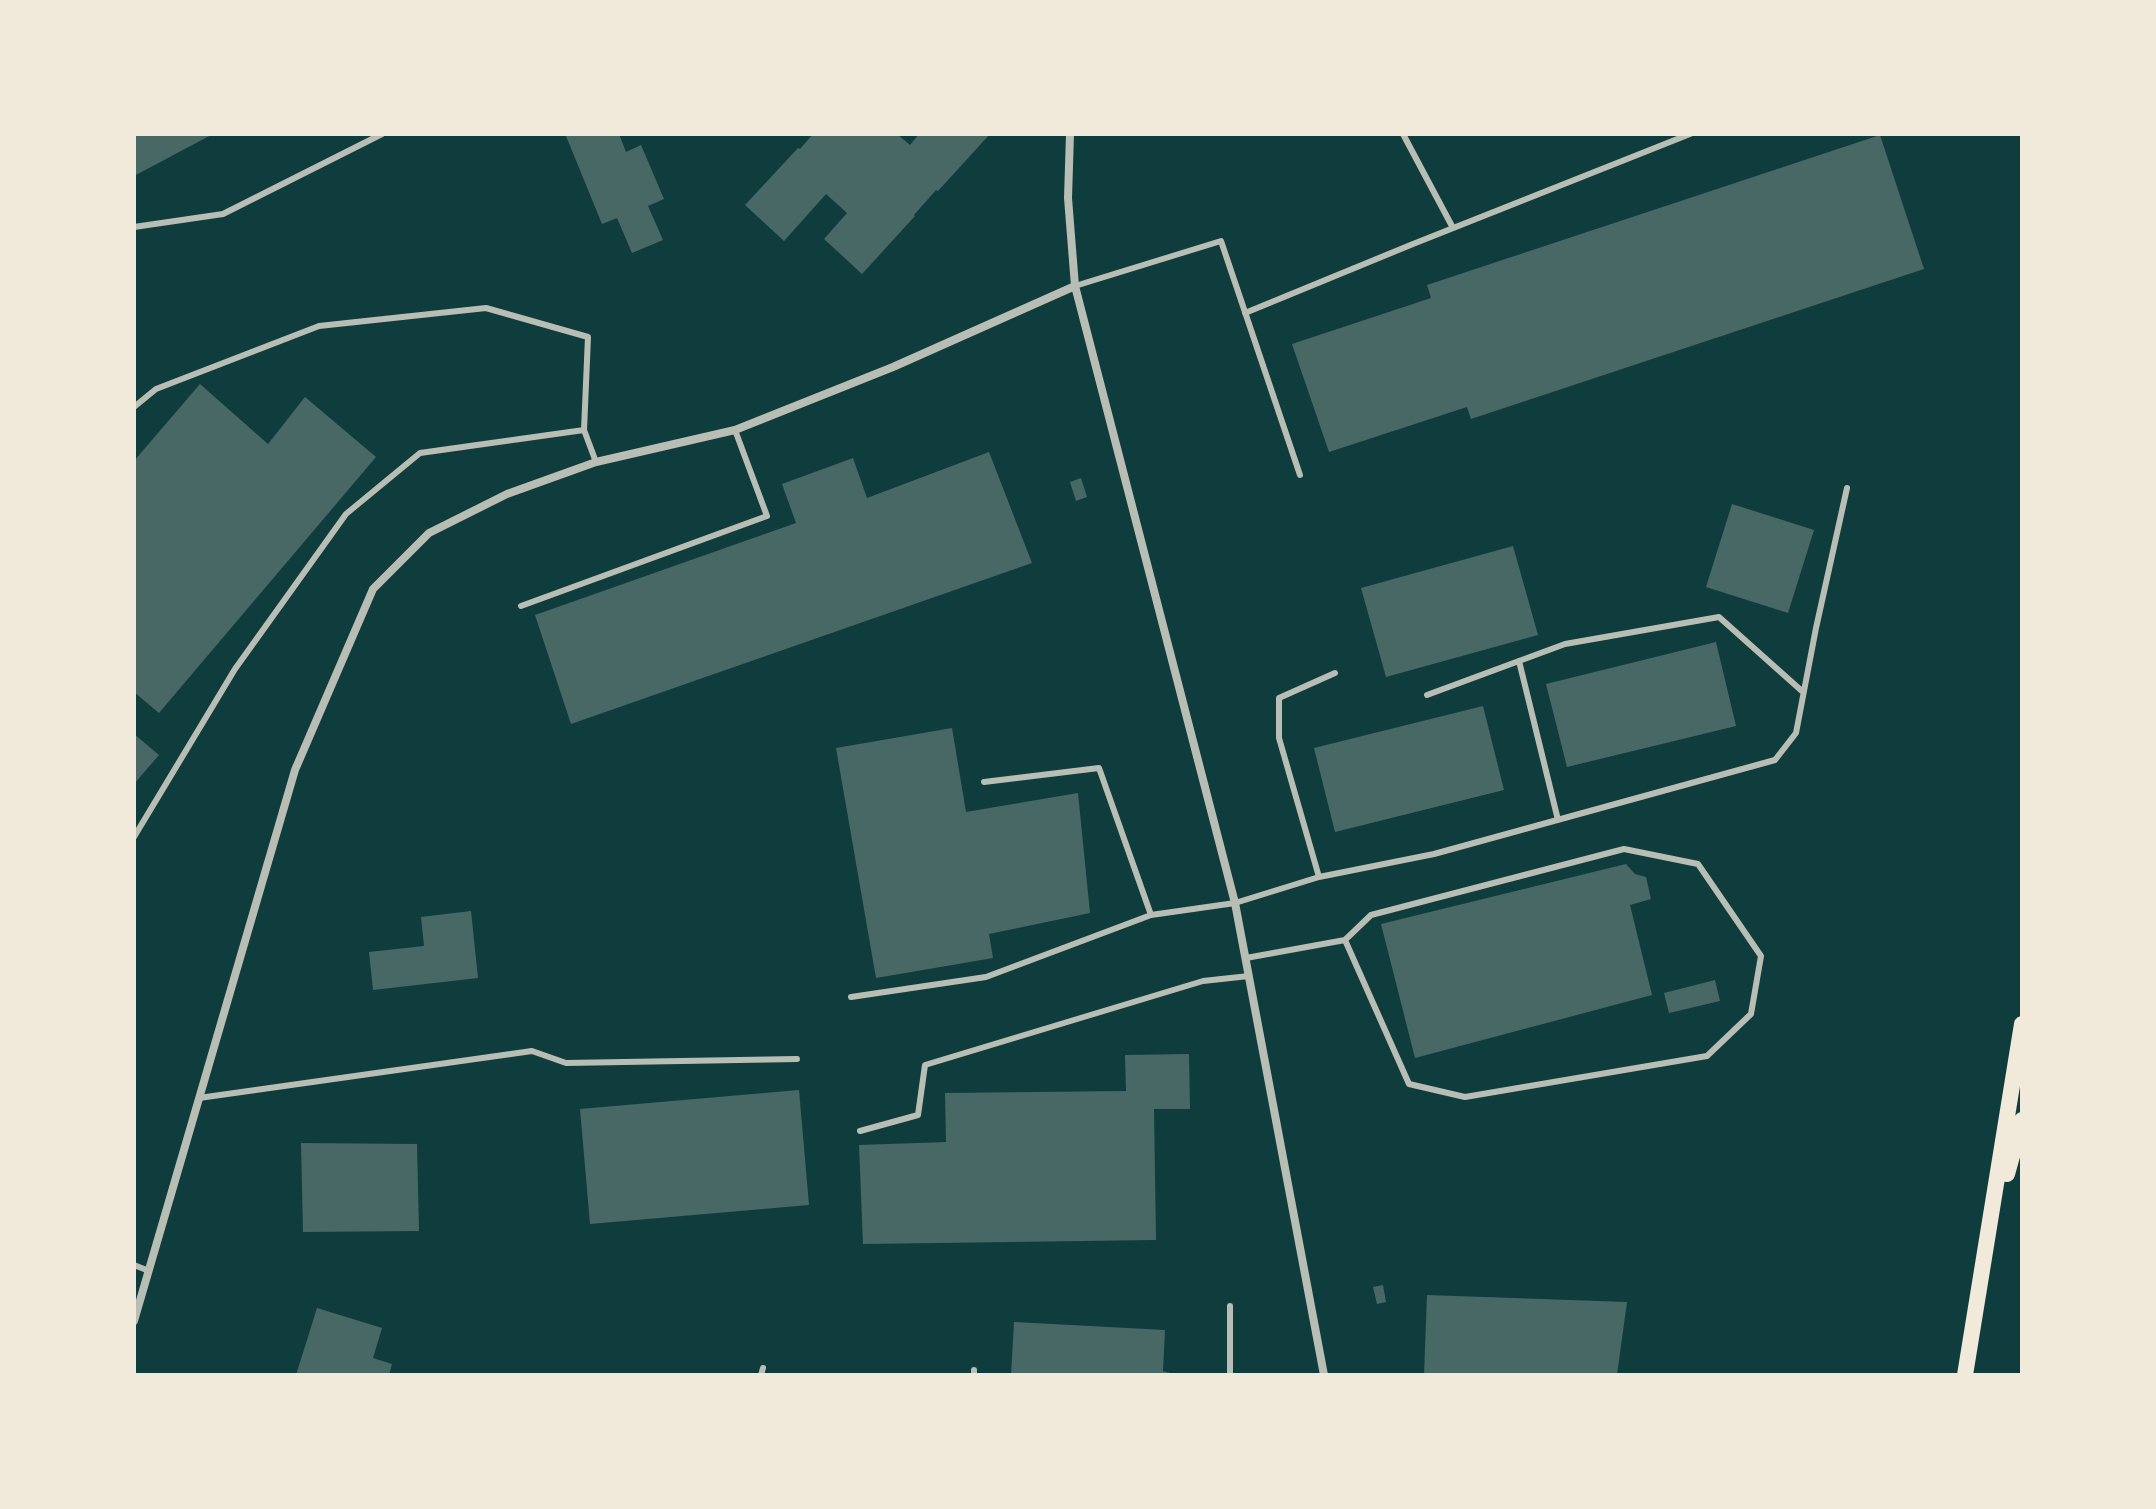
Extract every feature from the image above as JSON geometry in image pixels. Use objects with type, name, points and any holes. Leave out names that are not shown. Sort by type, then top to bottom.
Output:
[{"type":"main road","points":[[1965,1375],[2022,1024]]},
{"type":"main road","points":[[1985,1257],[2022,1120]]},
{"type":"street","points":[[1070,134],[1068,198],[1075,286],[1235,903],[1324,1375]]},
{"type":"street","points":[[134,1321],[295,770],[373,589],[429,533],[507,494],[596,462],[735,430],[893,367],[1075,286]]},
{"type":"lane","points":[[134,227],[223,214],[382,134]]},
{"type":"lane","points":[[1403,134],[1453,228]]},
{"type":"lane","points":[[1245,313],[1690,134]]},
{"type":"lane","points":[[1075,286],[1221,241],[1300,475]]},
{"type":"lane","points":[[134,407],[156,389],[319,326],[486,308],[588,337],[584,430],[596,462]]},
{"type":"lane","points":[[134,837],[235,669],[346,514],[420,453],[584,430]]},
{"type":"lane","points":[[521,606],[767,516],[735,430]]},
{"type":"lane","points":[[851,997],[986,977],[1151,915],[1235,903],[1319,877],[1434,854],[1775,760],[1796,733],[1847,488]]},
{"type":"lane","points":[[1427,695],[1565,644],[1719,617],[1803,692]]},
{"type":"lane","points":[[1519,661],[1558,820]]},
{"type":"lane","points":[[1319,877],[1279,738],[1279,698],[1335,673]]},
{"type":"lane","points":[[984,782],[1099,768],[1151,915]]},
{"type":"lane","points":[[1246,958],[1345,940],[1371,915],[1624,849],[1698,864],[1761,956],[1751,1014],[1707,1056],[1465,1097],[1409,1084],[1345,940]]},
{"type":"lane","points":[[860,1131],[918,1115],[925,1065],[1203,981],[1249,976]]},
{"type":"lane","points":[[199,1098],[532,1051],[566,1063],[797,1059]]},
{"type":"lane","points":[[134,1265],[149,1271]]},
{"type":"lane","points":[[1230,1306],[1230,1375]]},
{"type":"building","points":[[134,134],[213,134],[134,176]]},
{"type":"building","points":[[619,134],[626,152],[641,145],[664,199],[648,206],[663,240],[632,253],[617,218],[602,224],[566,136]]},
{"type":"building","points":[[813,134],[897,134],[910,145],[919,134],[990,134],[862,274],[824,239],[847,213],[826,194],[784,241],[745,205]]},
{"type":"building","points":[[1880,135],[1924,269],[1471,419],[1467,407],[1329,452],[1292,344],[1431,298],[1427,285]]},
{"type":"building","points":[[200,384],[268,444],[305,397],[376,457],[159,713],[134,692],[134,461]]},
{"type":"building","points":[[989,452],[1032,563],[571,724],[535,615],[796,523],[782,484],[853,458],[867,498]]},
{"type":"building","points":[[1081,478],[1087,497],[1076,501],[1070,482]]},
{"type":"building","points":[[1732,504],[1814,530],[1788,613],[1706,587]]},
{"type":"building","points":[[1513,546],[1538,635],[1386,677],[1361,588]]},
{"type":"building","points":[[1716,642],[1736,726],[1567,767],[1546,684]]},
{"type":"building","points":[[1483,706],[1504,790],[1335,832],[1314,748]]},
{"type":"building","points":[[952,728],[966,812],[1078,793],[1090,913],[989,934],[993,958],[876,978],[836,748]]},
{"type":"building","points":[[134,734],[159,755],[134,784]]},
{"type":"building","points":[[1626,864],[1635,874],[1646,877],[1651,899],[1630,905],[1652,995],[1415,1058],[1381,924]]},
{"type":"building","points":[[471,911],[478,978],[373,990],[369,952],[424,946],[421,917]]},
{"type":"building","points":[[1715,980],[1720,1001],[1669,1013],[1664,993]]},
{"type":"building","points":[[1189,1054],[1190,1109],[1154,1109],[1156,1240],[863,1244],[859,1145],[946,1142],[945,1093],[1126,1091],[1125,1055]]},
{"type":"building","points":[[799,1090],[809,1205],[590,1224],[580,1109]]},
{"type":"building","points":[[301,1143],[417,1144],[419,1231],[303,1232]]},
{"type":"building","points":[[1383,1285],[1386,1302],[1377,1304],[1373,1287]]},
{"type":"building","points":[[1427,1295],[1627,1302],[1617,1375],[1424,1375]]},
{"type":"building","points":[[317,1308],[382,1328],[373,1358],[392,1364],[389,1375],[296,1375]]},
{"type":"building","points":[[1014,1322],[1165,1330],[1163,1371],[1177,1375],[1011,1375]]}]
